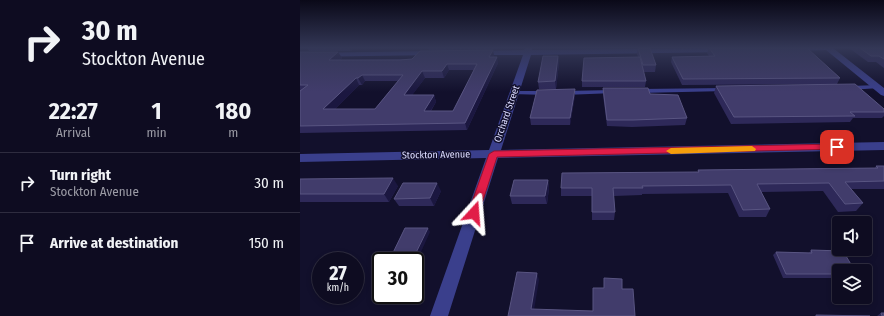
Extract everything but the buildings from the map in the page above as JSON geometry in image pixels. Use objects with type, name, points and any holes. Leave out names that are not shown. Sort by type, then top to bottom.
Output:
[{"type":"street","name":"Orchard Street","points":[[439,316],[525,63]]},
{"type":"street","points":[[847,63],[881,90]]},
{"type":"street","name":"Stockton Avenue","points":[[300,158],[884,146]]},
{"type":"lane","points":[[846,88],[881,90]]},
{"type":"lane","points":[[633,92],[735,90]]},
{"type":"lane","points":[[514,94],[617,92]]},
{"type":"slow traffic","points":[[671,151],[752,149]]},
{"type":"route","points":[[474,213],[494,154],[837,147]]}]
